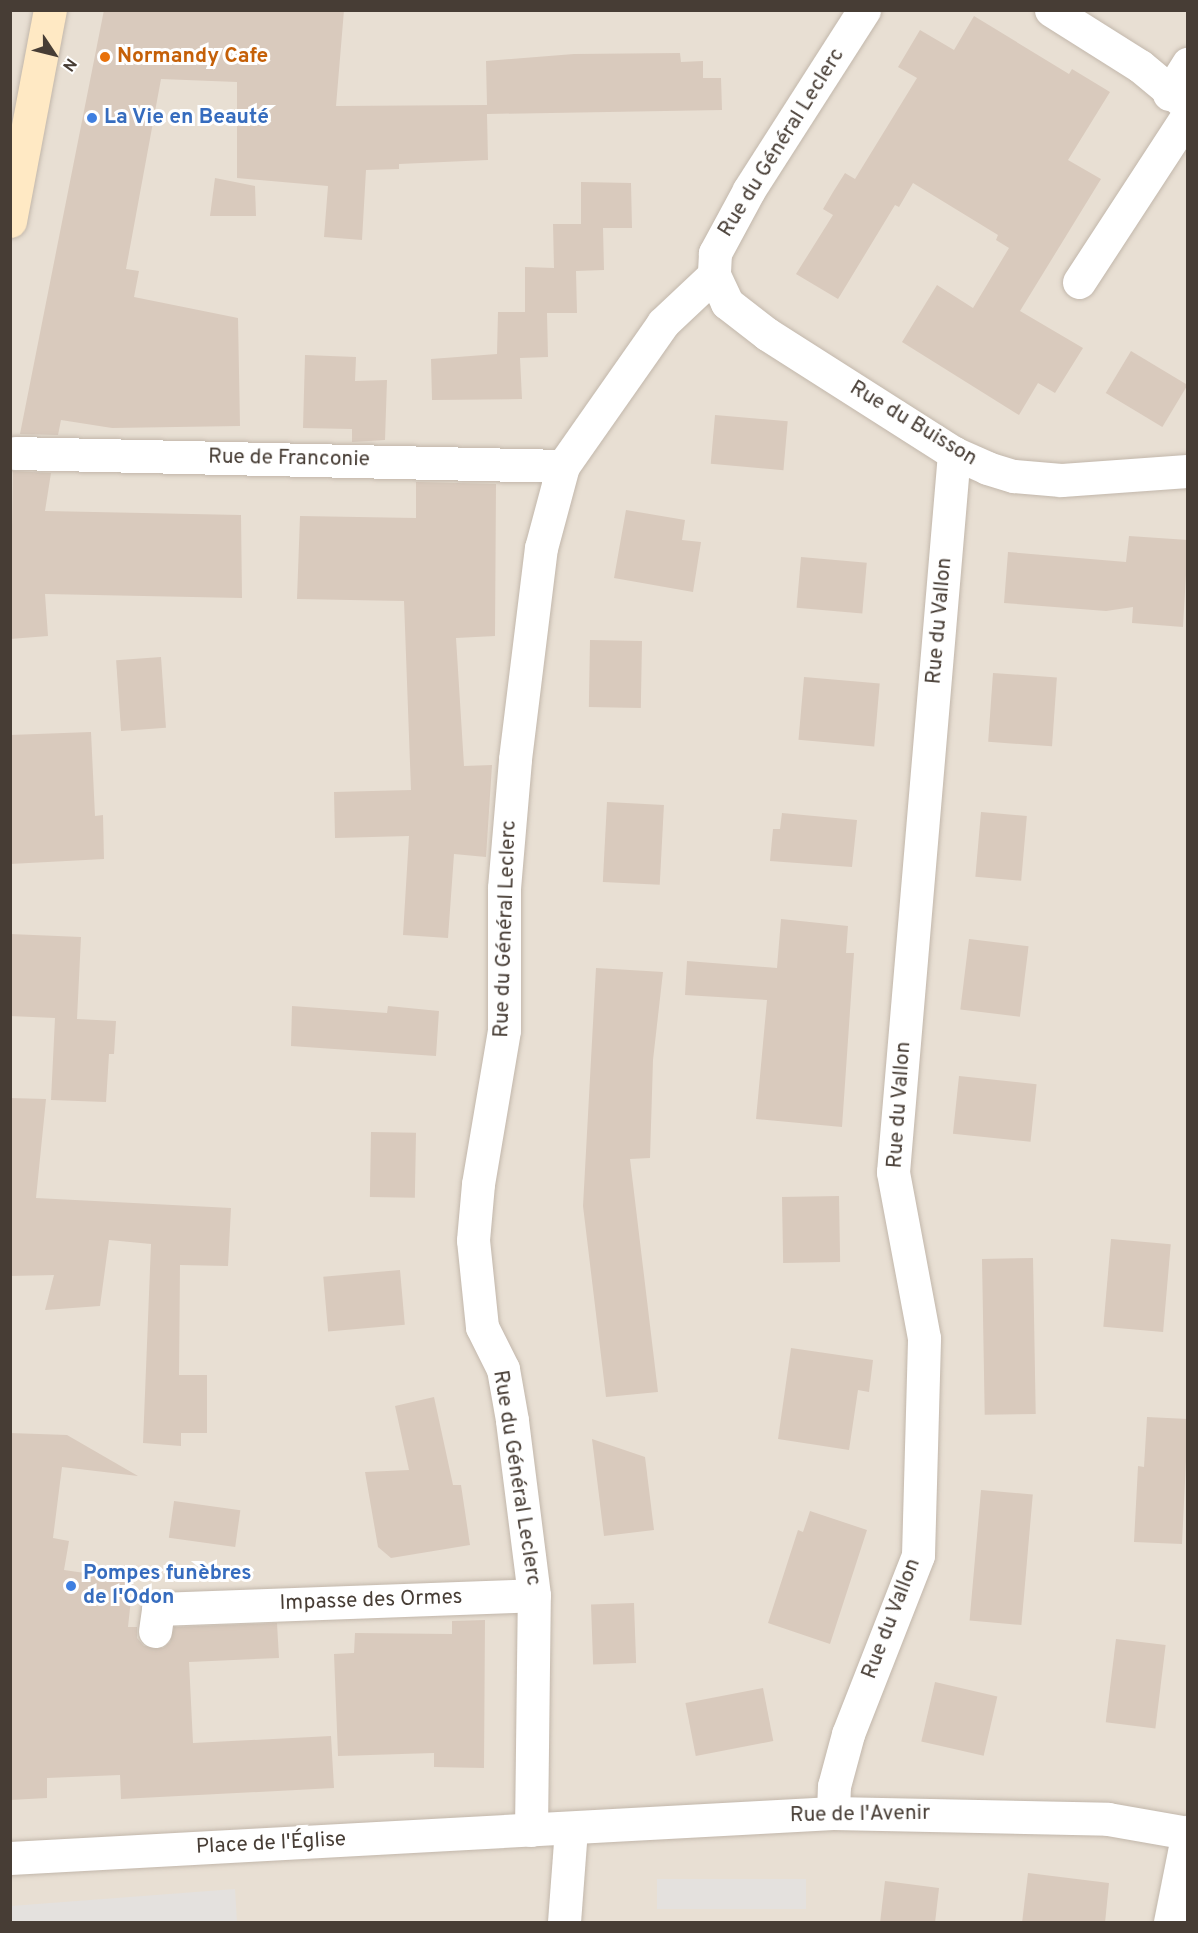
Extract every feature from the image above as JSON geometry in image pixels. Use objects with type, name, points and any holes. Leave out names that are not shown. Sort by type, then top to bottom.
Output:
[{"type":"main road","points":[[10,221],[50,10]]},
{"type":"street","points":[[1051,10],[1140,66],[1181,105]]},
{"type":"street","name":"Rue du Général Leclerc","points":[[531,1830],[534,1595],[512,1420],[503,1369],[482,1327],[473,1240],[478,1184],[504,1030],[504,888],[515,759],[541,548],[563,466],[663,323],[714,275],[715,253],[748,190],[864,11]]},
{"type":"street","points":[[1079,282],[1181,105],[1188,64]]},
{"type":"street","name":"Rue du Buisson","points":[[714,275],[727,303],[767,334],[954,453],[1014,476],[1061,480],[1188,471]]},
{"type":"street","name":"Rue de Franconie","points":[[15,453],[563,466]]},
{"type":"street","name":"Rue du Vallon","points":[[833,1813],[834,1786],[848,1734],[918,1555],[924,1338],[893,1172],[954,453]]},
{"type":"street","name":"Impasse des Ormes","points":[[155,1631],[158,1609],[534,1595]]},
{"type":"street","name":"Rue de l'Avenir","points":[[531,1830],[833,1813],[1108,1819],[1188,1833]]},
{"type":"street","points":[[564,1923],[571,1829]]},
{"type":"street","name":"Place de l'Église","points":[[10,1858],[531,1830]]},
{"type":"street","points":[[1170,1923],[1188,1833]]},
{"type":"shaded area","points":[[11,11],[1187,11],[1187,1922],[11,1922]]},
{"type":"shaded area","points":[[657,1879],[806,1879],[806,1909],[657,1909]]},
{"type":"shaded area","points":[[235,1889],[237,1922],[11,1922],[11,1906]]},
{"type":"building","points":[[104,10],[344,10],[336,106],[487,105],[486,61],[574,54],[680,53],[681,62],[703,61],[703,78],[721,78],[722,110],[487,114],[488,160],[399,164],[399,169],[366,170],[362,240],[324,237],[328,186],[237,178],[237,82],[161,79],[126,269],[139,271],[134,297],[238,318],[240,426],[112,428],[61,420],[58,435],[20,434]]},
{"type":"building","points":[[974,16],[1069,74],[1072,69],[1110,92],[1068,160],[1101,179],[1020,311],[1083,348],[1055,393],[1038,383],[1019,415],[902,342],[937,285],[973,308],[1009,248],[996,240],[998,235],[913,183],[899,207],[895,205],[838,299],[796,274],[833,215],[823,209],[833,192],[845,173],[855,179],[917,78],[898,67],[920,30],[954,50]]},
{"type":"building","points":[[215,178],[255,186],[256,216],[210,216]]},
{"type":"building","points":[[581,182],[631,183],[632,228],[603,228],[604,270],[576,271],[577,313],[547,313],[548,357],[520,358],[522,399],[432,400],[431,359],[497,354],[498,312],[525,312],[525,267],[554,268],[553,224],[581,224]]},
{"type":"building","points":[[1131,351],[1188,385],[1162,427],[1106,393]]},
{"type":"building","points":[[305,355],[356,357],[355,381],[387,380],[385,440],[352,442],[352,429],[303,428]]},
{"type":"building","points":[[715,415],[788,421],[783,470],[711,464]]},
{"type":"building","points":[[13,471],[51,473],[45,511],[241,515],[242,598],[45,594],[48,636],[10,639]]},
{"type":"building","points":[[416,482],[496,484],[495,636],[456,638],[464,766],[492,765],[486,857],[454,854],[448,938],[403,935],[409,836],[335,838],[334,792],[411,790],[404,601],[297,599],[300,516],[416,518]]},
{"type":"building","points":[[626,510],[685,520],[682,540],[701,542],[693,592],[614,578]]},
{"type":"building","points":[[1129,536],[1188,540],[1183,627],[1132,623],[1133,607],[1106,611],[1004,603],[1008,552],[1126,562]]},
{"type":"building","points":[[801,557],[867,563],[862,614],[797,608]]},
{"type":"building","points":[[590,640],[642,641],[641,708],[589,707]]},
{"type":"building","points":[[161,657],[166,728],[121,731],[116,660]]},
{"type":"building","points":[[993,673],[1057,677],[1052,746],[988,742]]},
{"type":"building","points":[[804,677],[880,684],[874,746],[799,740]]},
{"type":"building","points":[[91,732],[95,816],[103,815],[104,859],[10,864],[10,735]]},
{"type":"building","points":[[607,802],[664,805],[660,885],[603,882]]},
{"type":"building","points":[[981,812],[1027,816],[1021,881],[975,877]]},
{"type":"building","points":[[782,813],[857,820],[852,867],[770,861],[773,829],[780,829]]},
{"type":"building","points":[[781,919],[848,926],[846,953],[854,953],[842,1127],[756,1119],[767,1000],[685,995],[687,961],[777,968]]},
{"type":"building","points":[[10,934],[81,937],[77,1019],[116,1021],[114,1054],[109,1054],[106,1102],[51,1100],[55,1018],[10,1016]]},
{"type":"building","points":[[969,939],[1029,946],[1020,1017],[960,1009]]},
{"type":"building","points":[[596,968],[663,972],[653,1060],[650,1158],[630,1159],[658,1392],[606,1397],[583,1206]]},
{"type":"building","points":[[292,1006],[387,1013],[388,1006],[439,1011],[436,1056],[291,1046]]},
{"type":"building","points":[[959,1076],[1037,1084],[1031,1142],[953,1134]]},
{"type":"building","points":[[10,1098],[46,1099],[36,1198],[231,1208],[228,1266],[180,1265],[179,1375],[207,1375],[207,1433],[181,1433],[181,1446],[143,1443],[151,1244],[109,1240],[100,1306],[45,1310],[54,1275],[10,1276]]},
{"type":"building","points":[[371,1132],[416,1133],[415,1198],[370,1197]]},
{"type":"building","points":[[839,1196],[840,1262],[783,1263],[782,1197]]},
{"type":"building","points":[[1111,1239],[1171,1244],[1163,1332],[1103,1327]]},
{"type":"building","points":[[1033,1258],[1036,1414],[985,1415],[982,1259]]},
{"type":"building","points":[[400,1270],[405,1325],[328,1332],[323,1277]]},
{"type":"building","points":[[791,1348],[873,1360],[869,1392],[858,1390],[849,1450],[778,1439]]},
{"type":"building","points":[[434,1397],[453,1485],[461,1485],[470,1545],[391,1558],[378,1547],[365,1472],[409,1470],[395,1406]]},
{"type":"building","points":[[1147,1417],[1188,1419],[1182,1544],[1134,1542],[1138,1466],[1144,1467]]},
{"type":"building","points":[[10,1433],[67,1435],[138,1476],[62,1467],[53,1538],[69,1541],[64,1570],[133,1580],[128,1627],[137,1627],[137,1638],[144,1646],[163,1648],[170,1642],[174,1627],[277,1623],[279,1658],[189,1662],[193,1743],[331,1736],[334,1788],[121,1799],[120,1775],[47,1778],[47,1798],[10,1800]]},
{"type":"building","points":[[592,1439],[645,1457],[654,1530],[604,1536]]},
{"type":"building","points":[[981,1490],[1033,1495],[1021,1625],[970,1621]]},
{"type":"building","points":[[174,1501],[240,1510],[235,1547],[169,1538]]},
{"type":"building","points":[[810,1511],[867,1530],[830,1644],[768,1623],[798,1530],[803,1532]]},
{"type":"building","points":[[634,1603],[636,1663],[593,1664],[591,1605]]},
{"type":"building","points":[[485,1620],[484,1768],[434,1767],[434,1753],[338,1756],[334,1654],[354,1653],[355,1633],[452,1634],[452,1621]]},
{"type":"building","points":[[1116,1639],[1166,1645],[1155,1728],[1106,1722]]},
{"type":"building","points":[[935,1682],[997,1696],[984,1756],[921,1741]]},
{"type":"building","points":[[763,1688],[773,1741],[696,1756],[685,1703]]},
{"type":"building","points":[[1028,1873],[1109,1883],[1105,1923],[1022,1923]]},
{"type":"building","points":[[885,1881],[939,1888],[935,1923],[880,1923]]},
{"type":"place","name":"Normandy Cafe","points":[[105,57]]},
{"type":"place","name":"La Vie en Beauté","points":[[92,118]]},
{"type":"place","name":"Pompes funèbres de l'Odon","points":[[71,1586]]}]
